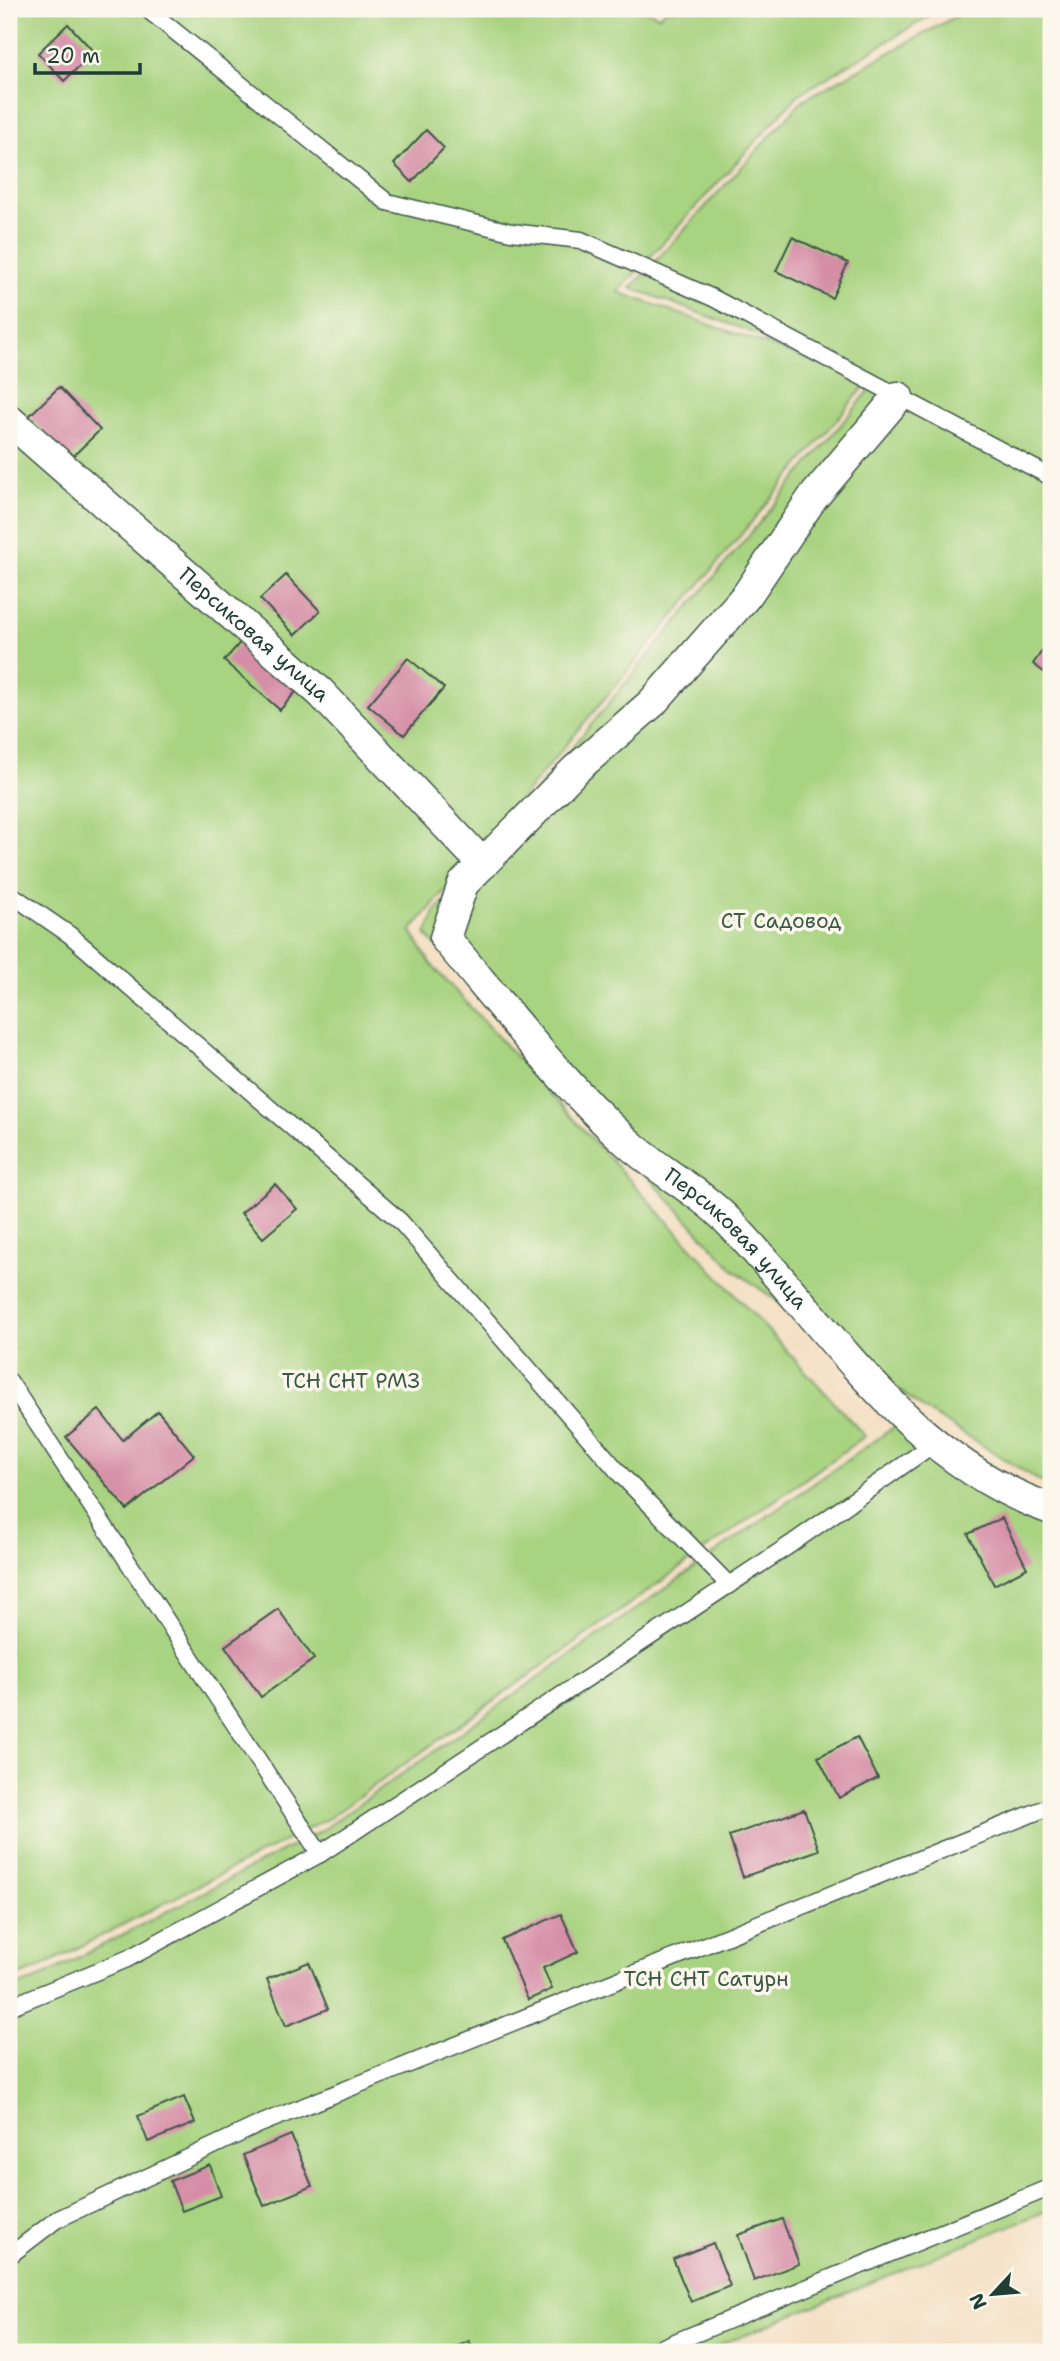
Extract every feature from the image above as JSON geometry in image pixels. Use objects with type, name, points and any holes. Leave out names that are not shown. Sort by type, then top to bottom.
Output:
[{"type":"street","points":[[483,864],[575,770],[652,703],[747,595],[811,500],[898,397]]},
{"type":"street","name":"Персиковая улица","points":[[9,420],[320,692],[483,864],[463,884],[445,937],[547,1060],[628,1143],[726,1219],[908,1423],[958,1461],[1028,1501],[1051,1509]]},
{"type":"lane","points":[[147,9],[387,202],[511,232],[580,240],[713,298],[1051,477]]},
{"type":"lane","points":[[9,893],[70,935],[401,1221],[622,1476],[729,1586]]},
{"type":"lane","points":[[9,1381],[320,1854]]},
{"type":"lane","points":[[9,2007],[127,1959],[320,1854],[729,1586],[935,1443]]},
{"type":"lane","points":[[9,2256],[56,2220],[260,2124],[1051,1806]]},
{"type":"lane","points":[[651,2352],[1051,2187]]},
{"type":"green space","name":"ТСН СНТ РМЗ","points":[[9,9],[643,9],[659,16],[667,9],[941,9],[798,95],[618,292],[869,381],[411,931],[430,963],[865,1436],[329,1818],[35,1970],[9,1979]]},
{"type":"green space","name":"СТ Садовод","points":[[969,9],[1018,9],[1051,19],[1051,1488],[930,1413],[733,1269],[426,935],[435,912],[879,379],[631,288],[803,100]]},
{"type":"green space","name":"ТСН СНТ Сатурн","points":[[897,1425],[1051,1513],[1051,2209],[702,2352],[9,2352],[9,1988],[34,1981],[321,1831]]},
{"type":"building","points":[[68,24],[94,52],[64,81],[38,53]]},
{"type":"building","points":[[426,130],[444,148],[412,182],[394,164]]},
{"type":"building","points":[[792,237],[848,263],[832,298],[776,271]]},
{"type":"building","points":[[59,387],[100,430],[70,459],[29,416]]},
{"type":"building","points":[[286,575],[320,611],[295,635],[260,599]]},
{"type":"building","points":[[1051,638],[1051,677],[1033,664]]},
{"type":"building","points":[[243,639],[299,688],[280,710],[224,661]]},
{"type":"building","points":[[408,658],[444,688],[404,735],[368,705]]},
{"type":"building","points":[[275,1184],[297,1209],[263,1238],[241,1213]]},
{"type":"building","points":[[99,1410],[123,1440],[158,1411],[194,1455],[127,1510],[66,1437]]},
{"type":"building","points":[[1002,1518],[1027,1568],[994,1585],[968,1534]]},
{"type":"building","points":[[278,1609],[314,1659],[261,1697],[225,1646]]},
{"type":"building","points":[[857,1737],[878,1778],[839,1798],[818,1757]]},
{"type":"building","points":[[804,1809],[819,1850],[743,1877],[729,1836]]},
{"type":"building","points":[[561,1914],[578,1952],[543,1968],[552,1989],[528,2000],[502,1940]]},
{"type":"building","points":[[309,1962],[328,2009],[286,2026],[267,1979]]},
{"type":"building","points":[[184,2097],[195,2123],[148,2142],[138,2116]]},
{"type":"building","points":[[291,2135],[312,2186],[264,2206],[243,2155]]},
{"type":"building","points":[[210,2165],[221,2196],[182,2211],[170,2181]]},
{"type":"building","points":[[782,2219],[799,2264],[754,2281],[738,2235]]},
{"type":"building","points":[[713,2243],[730,2286],[691,2302],[673,2259]]},
{"type":"building","points":[[469,2341],[474,2352],[445,2352]]}]
